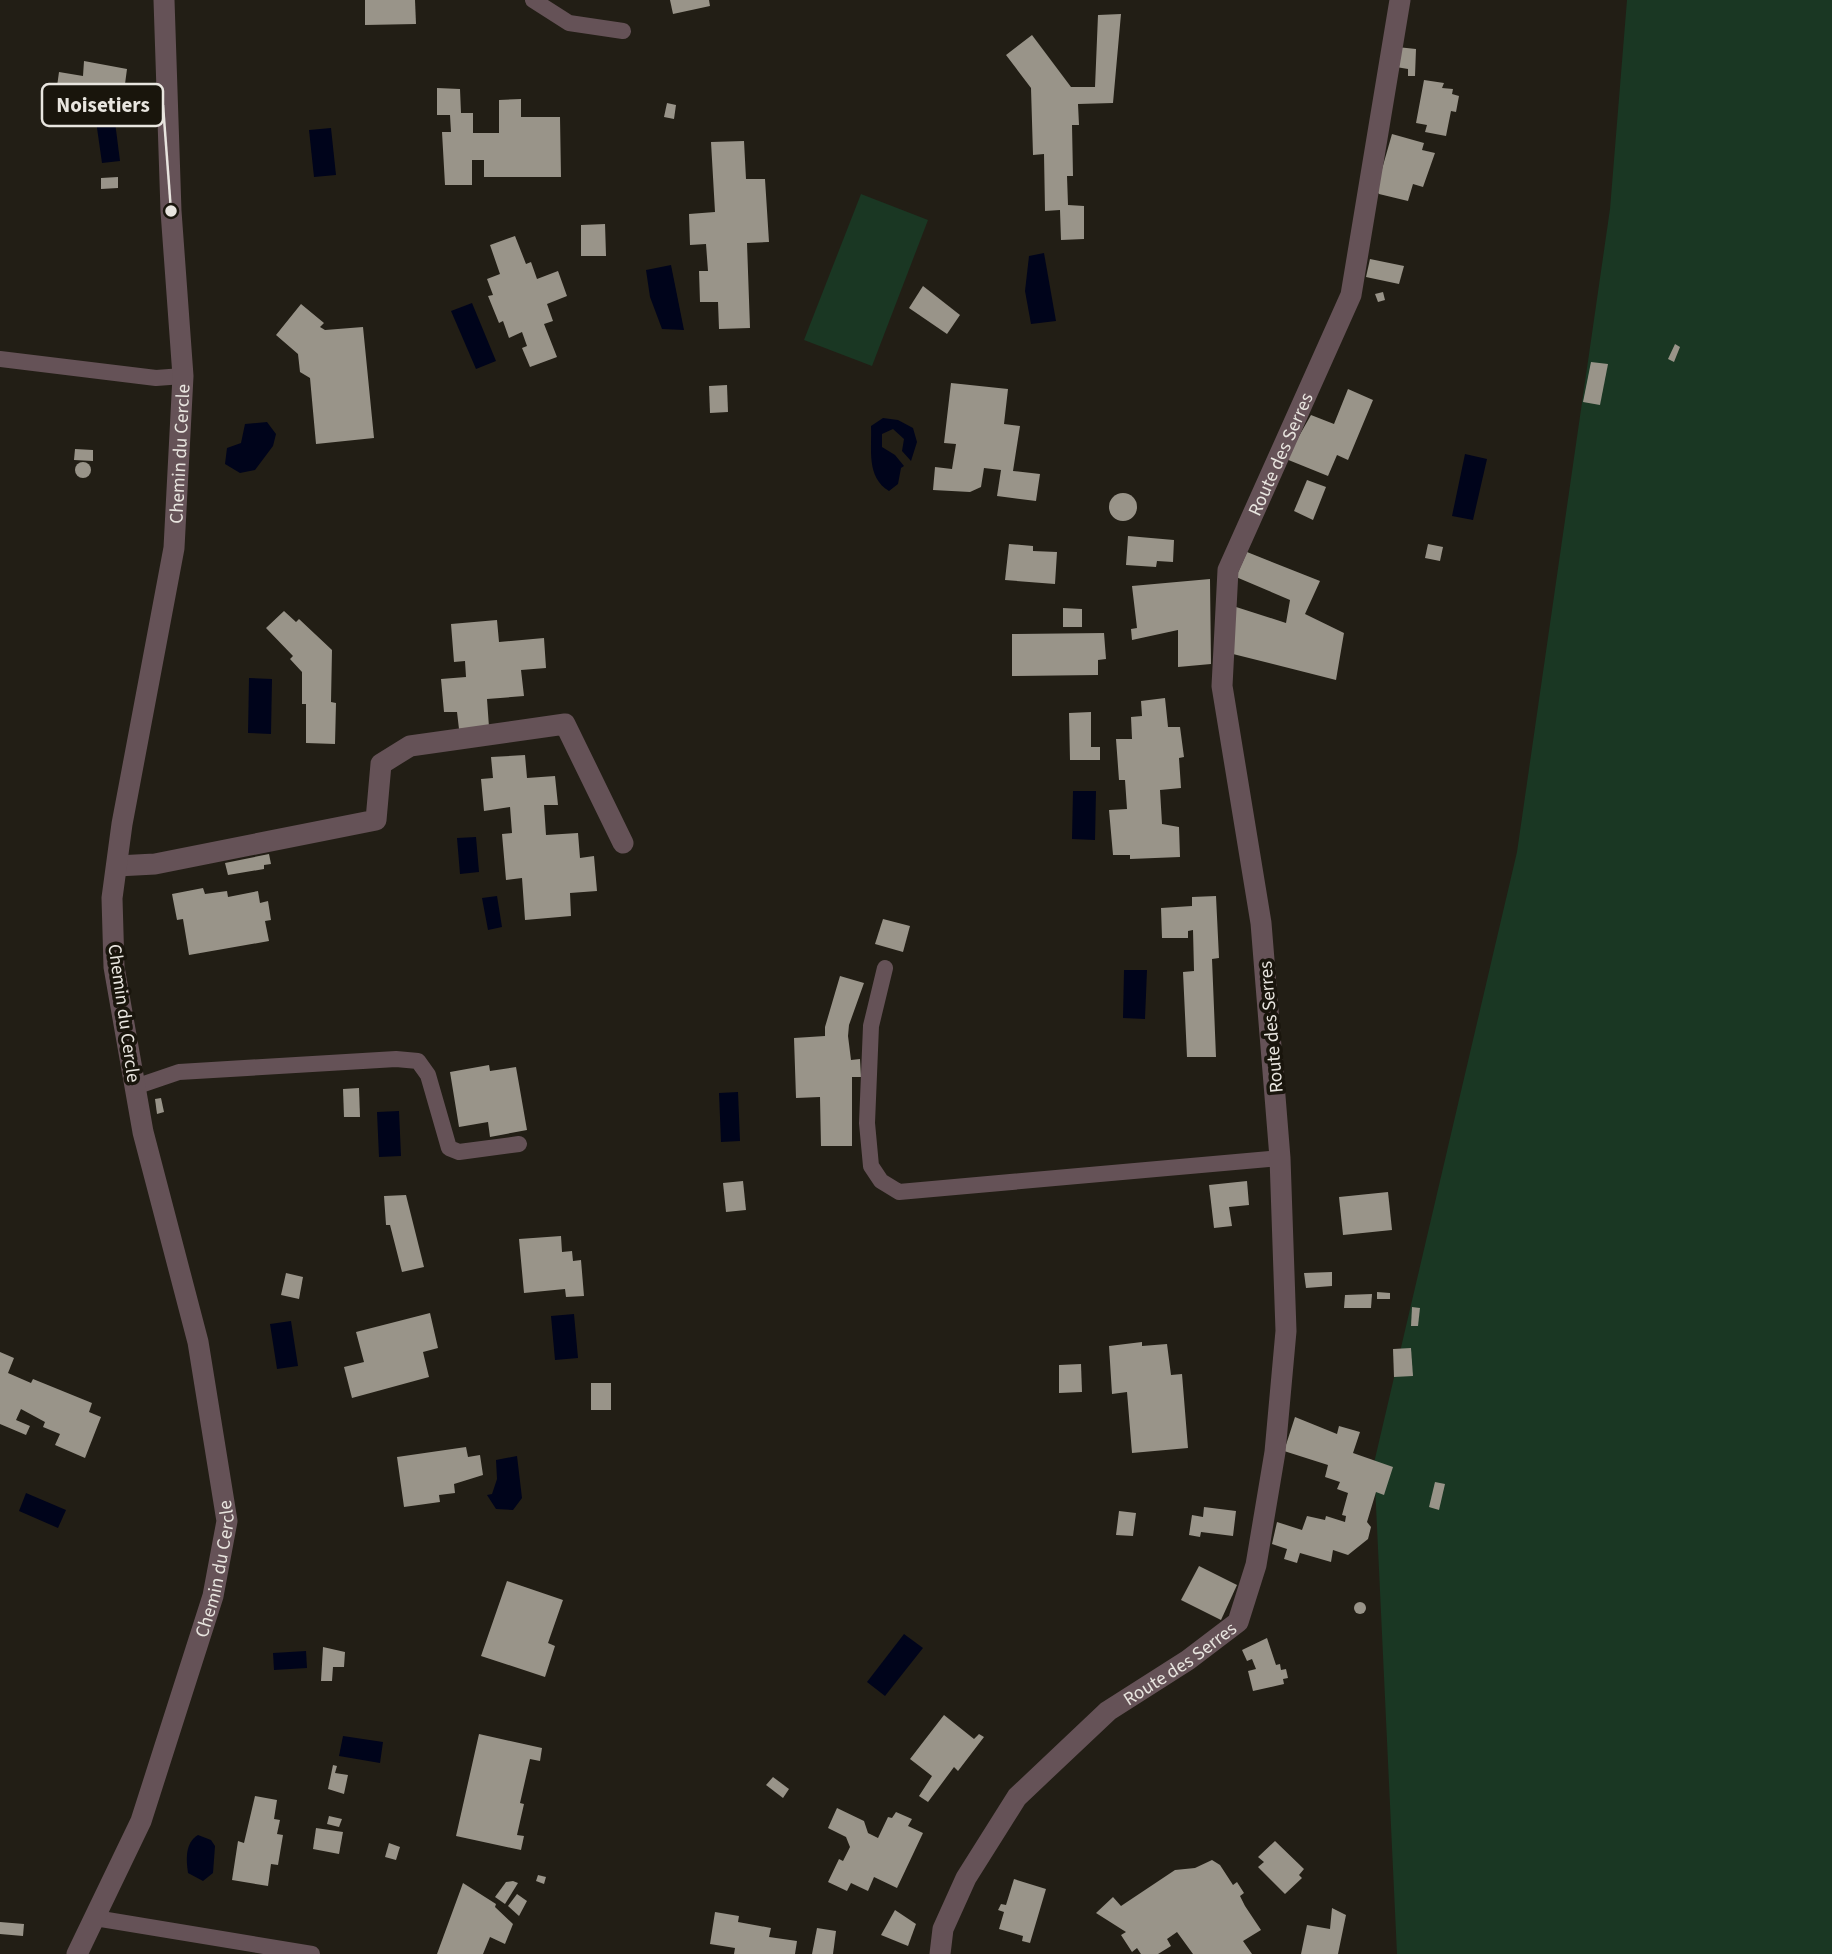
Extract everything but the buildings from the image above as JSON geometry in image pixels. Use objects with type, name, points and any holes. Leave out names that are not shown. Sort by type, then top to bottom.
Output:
[{"type":"street","name":"Chemin du Cercle","points":[[77,1954],[141,1821],[213,1596],[227,1521],[198,1342],[143,1132],[114,967],[112,898],[122,824],[174,548],[183,376],[173,250],[164,0]]},
{"type":"street","name":"Route des Serres","points":[[940,1954],[943,1928],[965,1878],[1017,1797],[1108,1711],[1188,1661],[1238,1622],[1256,1566],[1275,1452],[1286,1331],[1280,1158],[1261,923],[1222,686],[1228,570],[1351,295],[1400,0]]},
{"type":"street","points":[[117,866],[155,864],[376,820],[381,764],[410,746],[565,724],[623,843]]},
{"type":"lane","points":[[533,0],[569,23],[623,31]]},
{"type":"lane","points":[[0,359],[156,378],[183,376]]},
{"type":"lane","points":[[885,968],[871,1026],[867,1123],[871,1167],[881,1181],[899,1192],[1280,1158]]},
{"type":"lane","points":[[135,1087],[179,1072],[396,1059],[418,1061],[428,1076],[449,1148],[459,1152],[519,1144]]},
{"type":"lane","points":[[95,1918],[312,1954]]},
{"type":"green space","points":[[1627,0],[1832,0],[1832,1954],[1397,1954],[1374,1463],[1517,852],[1610,209]]},
{"type":"green space","points":[[861,194],[928,220],[872,366],[804,340]]},
{"type":"water","points":[[96,121],[115,122],[120,161],[102,163]]},
{"type":"water","points":[[331,128],[336,175],[314,177],[309,130]]},
{"type":"water","points":[[1044,253],[1056,321],[1031,324],[1025,291],[1029,256]]},
{"type":"water","points":[[671,265],[684,330],[662,329],[650,297],[646,270]]},
{"type":"water","points":[[472,303],[496,361],[476,369],[451,311]]},
{"type":"water","points":[[883,418],[898,420],[913,428],[917,442],[911,461],[902,451],[904,439],[893,429],[882,434],[882,447],[895,455],[904,466],[901,468],[898,484],[889,491],[877,478],[872,462],[871,426]]},
{"type":"water","points":[[267,422],[276,434],[273,446],[255,470],[240,473],[225,464],[227,448],[241,443],[245,424]]},
{"type":"water","points":[[1465,454],[1487,459],[1473,520],[1452,516]]},
{"type":"water","points":[[249,678],[272,679],[271,734],[248,733]]},
{"type":"water","points":[[1073,791],[1096,791],[1095,840],[1072,839]]},
{"type":"water","points":[[476,837],[479,872],[460,874],[457,838]]},
{"type":"water","points":[[497,896],[502,927],[488,930],[482,898]]},
{"type":"water","points":[[1124,970],[1147,970],[1145,1019],[1123,1018]]},
{"type":"water","points":[[738,1092],[740,1141],[721,1142],[719,1093]]},
{"type":"water","points":[[399,1111],[401,1156],[379,1157],[377,1112]]},
{"type":"water","points":[[574,1314],[578,1358],[555,1360],[551,1316]]},
{"type":"water","points":[[291,1321],[298,1366],[277,1369],[270,1324]]},
{"type":"water","points":[[517,1456],[522,1498],[513,1510],[496,1509],[487,1495],[492,1494],[497,1479],[496,1460]]},
{"type":"water","points":[[26,1493],[66,1510],[58,1528],[19,1511]]},
{"type":"water","points":[[904,1634],[923,1648],[885,1696],[867,1682]]},
{"type":"water","points":[[306,1651],[307,1668],[274,1670],[273,1653]]},
{"type":"water","points":[[343,1736],[383,1742],[380,1763],[339,1756]]},
{"type":"water","points":[[198,1835],[211,1840],[215,1846],[213,1873],[203,1881],[188,1873],[187,1868],[189,1847]]},
{"type":"place","name":"Noisetiers","points":[[171,211]]}]
